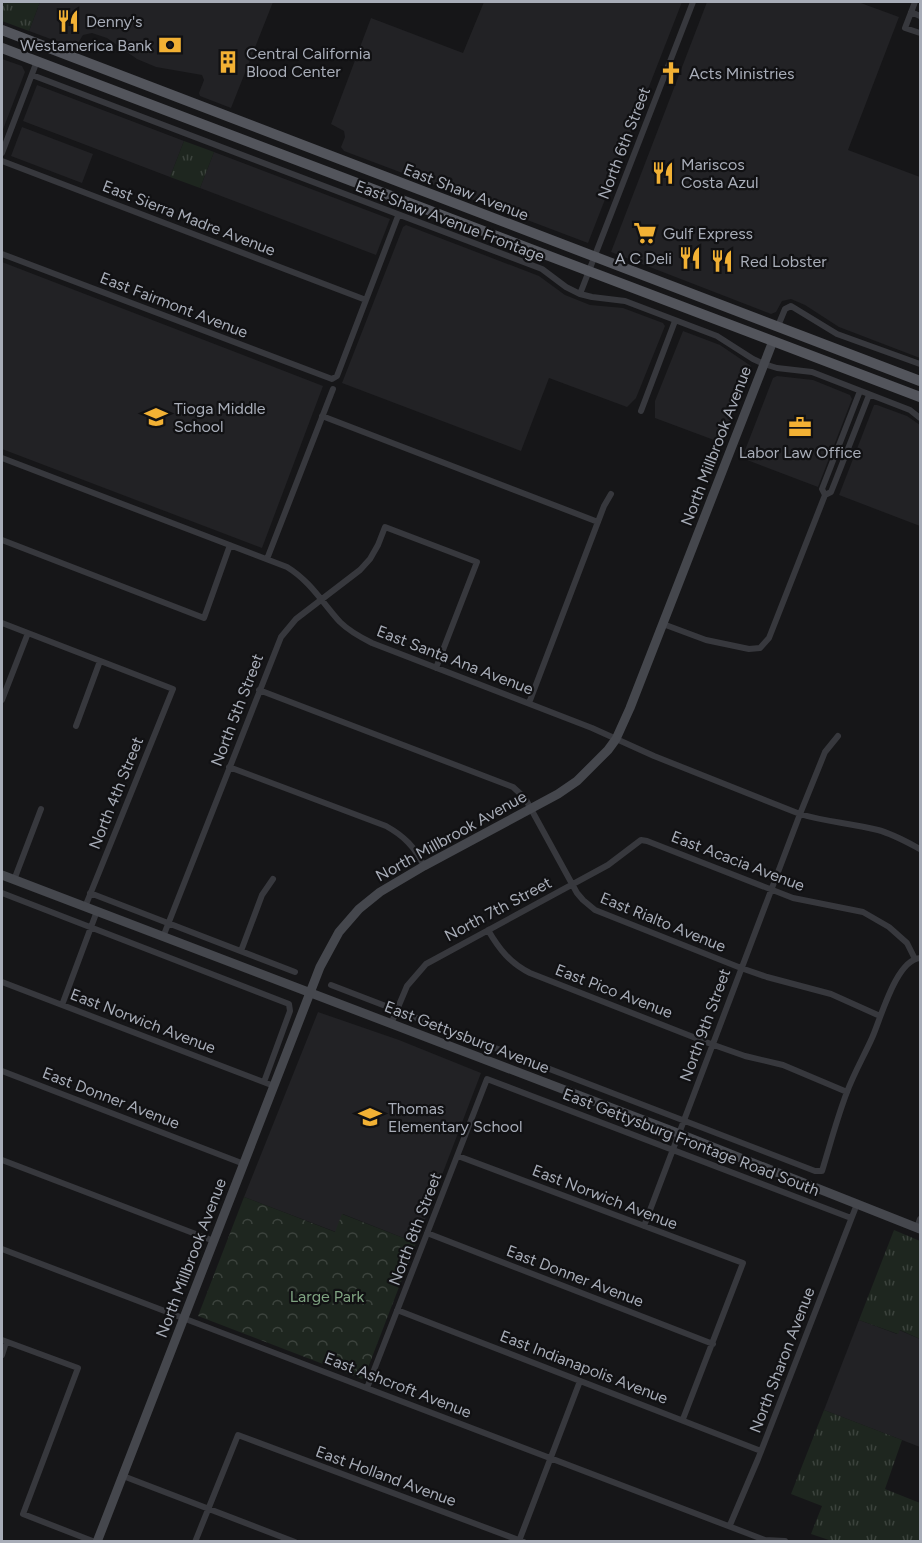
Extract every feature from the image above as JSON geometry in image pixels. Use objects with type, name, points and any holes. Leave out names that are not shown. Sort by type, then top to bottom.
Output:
[{"type":"main road","name":"East Shaw Avenue","points":[[2,30],[921,381]]},
{"type":"main road","name":"East Shaw Avenue","points":[[2,48],[921,397]]},
{"type":"main road","points":[[53,67],[85,71],[170,103],[177,104],[183,100]]},
{"type":"main road","points":[[178,114],[186,108],[239,129],[262,130]]},
{"type":"main road","points":[[838,366],[868,369],[921,390]]},
{"type":"street","name":"North 6th Street","points":[[580,294],[693,2]]},
{"type":"street","points":[[915,2],[905,28],[921,33]]},
{"type":"street","points":[[911,12],[921,16]]},
{"type":"street","points":[[2,153],[37,61]]},
{"type":"street","name":"East Shaw Avenue Frontage","points":[[32,75],[542,269],[566,287],[580,294],[626,301],[717,336],[753,359],[777,368],[812,372],[910,411],[921,418]]},
{"type":"street","name":"East Sierra Madre Avenue","points":[[2,161],[366,300]]},
{"type":"street","points":[[366,300],[398,216]]},
{"type":"street","name":"East Fairmont Avenue","points":[[2,254],[329,379],[337,376],[366,300]]},
{"type":"street","points":[[778,326],[785,309],[791,306],[837,334],[921,364]]},
{"type":"street","points":[[641,411],[675,321]]},
{"type":"street","name":"North Millbrook Avenue","points":[[96,1542],[330,946],[349,920],[380,892],[532,809],[577,781],[594,766],[616,739],[772,341]]},
{"type":"street","points":[[267,559],[333,389]]},
{"type":"street","points":[[825,495],[822,489],[860,391]]},
{"type":"street","points":[[663,624],[706,640],[749,649],[760,648],[769,638],[825,495],[831,492],[869,395]]},
{"type":"street","points":[[322,416],[598,522]]},
{"type":"street","name":"East Santa Ana Avenue","points":[[2,458],[267,559],[297,573],[341,623],[372,644],[529,703],[817,820],[861,826],[887,833],[921,849]]},
{"type":"street","points":[[529,703],[610,494]]},
{"type":"street","name":"North 5th Street","points":[[163,937],[281,637],[296,619],[360,570],[370,559],[385,527],[477,562],[436,668]]},
{"type":"street","points":[[2,540],[204,618],[230,545]]},
{"type":"street","points":[[2,623],[100,661],[76,726]]},
{"type":"street","points":[[2,700],[28,633]]},
{"type":"street","name":"North 4th Street","points":[[85,907],[173,689],[100,661]]},
{"type":"street","name":"East Rialto Avenue","points":[[259,690],[505,783],[520,792],[532,809],[573,885],[583,900],[595,910],[741,968],[831,994],[880,1016]]},
{"type":"street","name":"North 9th Street","points":[[644,1226],[800,813],[825,752],[838,736]]},
{"type":"street","points":[[229,767],[386,826],[408,841],[418,853],[424,866]]},
{"type":"street","points":[[14,880],[40,809]]},
{"type":"street","name":"North 7th Street","points":[[391,1024],[406,986],[426,964],[608,865],[641,840]]},
{"type":"street","name":"East Acacia Avenue","points":[[641,840],[770,890],[810,902],[863,912],[889,927],[907,943],[918,958]]},
{"type":"street","name":"East Gettysburg Avenue","points":[[2,875],[857,1204],[919,1225]]},
{"type":"street","points":[[241,951],[262,895],[273,879]]},
{"type":"street","points":[[2,893],[285,1002],[290,1008],[264,1082]]},
{"type":"street","points":[[90,893],[295,972]]},
{"type":"street","points":[[62,1005],[97,911]]},
{"type":"street","name":"East Pico Avenue","points":[[488,930],[505,956],[516,966],[530,973],[711,1044],[745,1056],[783,1065],[847,1092]]},
{"type":"street","points":[[331,985],[822,1172],[847,1092],[880,1016],[902,971],[918,958]]},
{"type":"street","name":"East Norwich Avenue","points":[[2,982],[274,1086]]},
{"type":"street","name":"East Donner Avenue","points":[[2,1071],[244,1164]]},
{"type":"street","name":"East Gettysburg Frontage Road South","points":[[487,1079],[851,1218]]},
{"type":"street","name":"North 8th Street","points":[[368,1388],[487,1079]]},
{"type":"street","name":"East Norwich Avenue","points":[[458,1155],[743,1263],[713,1344]]},
{"type":"street","points":[[2,1160],[214,1241]]},
{"type":"street","name":"North Sharon Avenue","points":[[730,1525],[857,1204]]},
{"type":"street","name":"East Donner Avenue","points":[[427,1233],[713,1344]]},
{"type":"street","name":"East Ashcroft Avenue","points":[[2,1249],[765,1540],[785,1541]]},
{"type":"street","name":"East Indianapolis Avenue","points":[[398,1310],[761,1451]]},
{"type":"street","points":[[2,1355],[4,1341],[78,1368],[23,1514],[96,1542]]},
{"type":"street","points":[[682,1419],[713,1344]]},
{"type":"street","points":[[520,1541],[580,1381]]},
{"type":"street","name":"East Holland Avenue","points":[[207,1508],[238,1435],[520,1541]]},
{"type":"street","points":[[123,1476],[296,1542]]},
{"type":"street","points":[[195,1542],[207,1508]]},
{"type":"shaded area","points":[[40,2],[273,2],[231,108],[200,96],[204,80],[202,75],[156,67],[137,59],[107,38],[92,33],[83,35],[75,48],[29,31]]},
{"type":"shaded area","points":[[484,2],[682,2],[588,243],[344,151],[341,147],[345,137],[344,131],[331,124],[371,18],[463,53]]},
{"type":"shaded area","points":[[707,2],[858,2],[899,17],[848,150],[920,177],[920,358],[839,327],[805,305],[791,299],[782,301],[776,312],[771,314],[611,252]]},
{"type":"shaded area","points":[[2,59],[22,66],[25,72],[2,132]]},
{"type":"shaded area","points":[[37,85],[184,141],[170,177],[23,121]]},
{"type":"shaded area","points":[[22,127],[93,154],[82,183],[11,156]]},
{"type":"shaded area","points":[[214,152],[390,219],[376,255],[200,188]]},
{"type":"shaded area","points":[[406,225],[539,276],[565,295],[590,305],[623,308],[663,323],[665,326],[636,398],[627,407],[549,378],[521,451],[342,383],[403,227]]},
{"type":"shaded area","name":"Tioga Middle School","points":[[2,262],[323,386],[262,548],[2,449]]},
{"type":"shaded area","points":[[683,331],[720,345],[751,366],[722,443],[655,418],[655,401]]},
{"type":"shaded area","points":[[777,376],[813,380],[850,395],[852,399],[818,487],[742,458],[773,378]]},
{"type":"shaded area","points":[[874,405],[907,416],[920,425],[920,526],[839,495]]},
{"type":"shaded area","name":"Thomas Elementary School","points":[[318,1012],[399,1040],[481,1073],[416,1243],[343,1214],[336,1232],[244,1197]]},
{"type":"shaded area","points":[[859,1320],[897,1334],[899,1330],[920,1339],[920,1447],[824,1410]]},
{"type":"green space","points":[[2,2],[40,2],[29,31],[2,21]]},
{"type":"green space","points":[[184,141],[214,152],[200,188],[170,177]]},
{"type":"green space","name":"Large Park","points":[[244,1197],[335,1232],[342,1214],[416,1243],[364,1378],[198,1316]]},
{"type":"green space","points":[[894,1230],[920,1241],[920,1339],[900,1330],[898,1334],[859,1320]]},
{"type":"green space","points":[[824,1410],[902,1440],[885,1489],[920,1503],[920,1541],[832,1541],[811,1534],[822,1506],[791,1494]]},
{"type":"place","name":"Denny's","points":[[68,21]]},
{"type":"place","name":"Westamerica Bank","points":[[170,45]]},
{"type":"place","name":"Central California Blood Center","points":[[228,62]]},
{"type":"place","name":"Acts Ministries","points":[[671,73]]},
{"type":"place","name":"Mariscos Costa Azul","points":[[663,173]]},
{"type":"place","name":"Gulf Express","points":[[645,233]]},
{"type":"place","name":"A C Deli","points":[[690,258]]},
{"type":"place","name":"Red Lobster","points":[[722,261]]},
{"type":"place","name":"Tioga Middle School","points":[[156,417]]},
{"type":"place","name":"Labor Law Office","points":[[800,427]]},
{"type":"place","name":"Thomas Elementary School","points":[[370,1117]]}]
